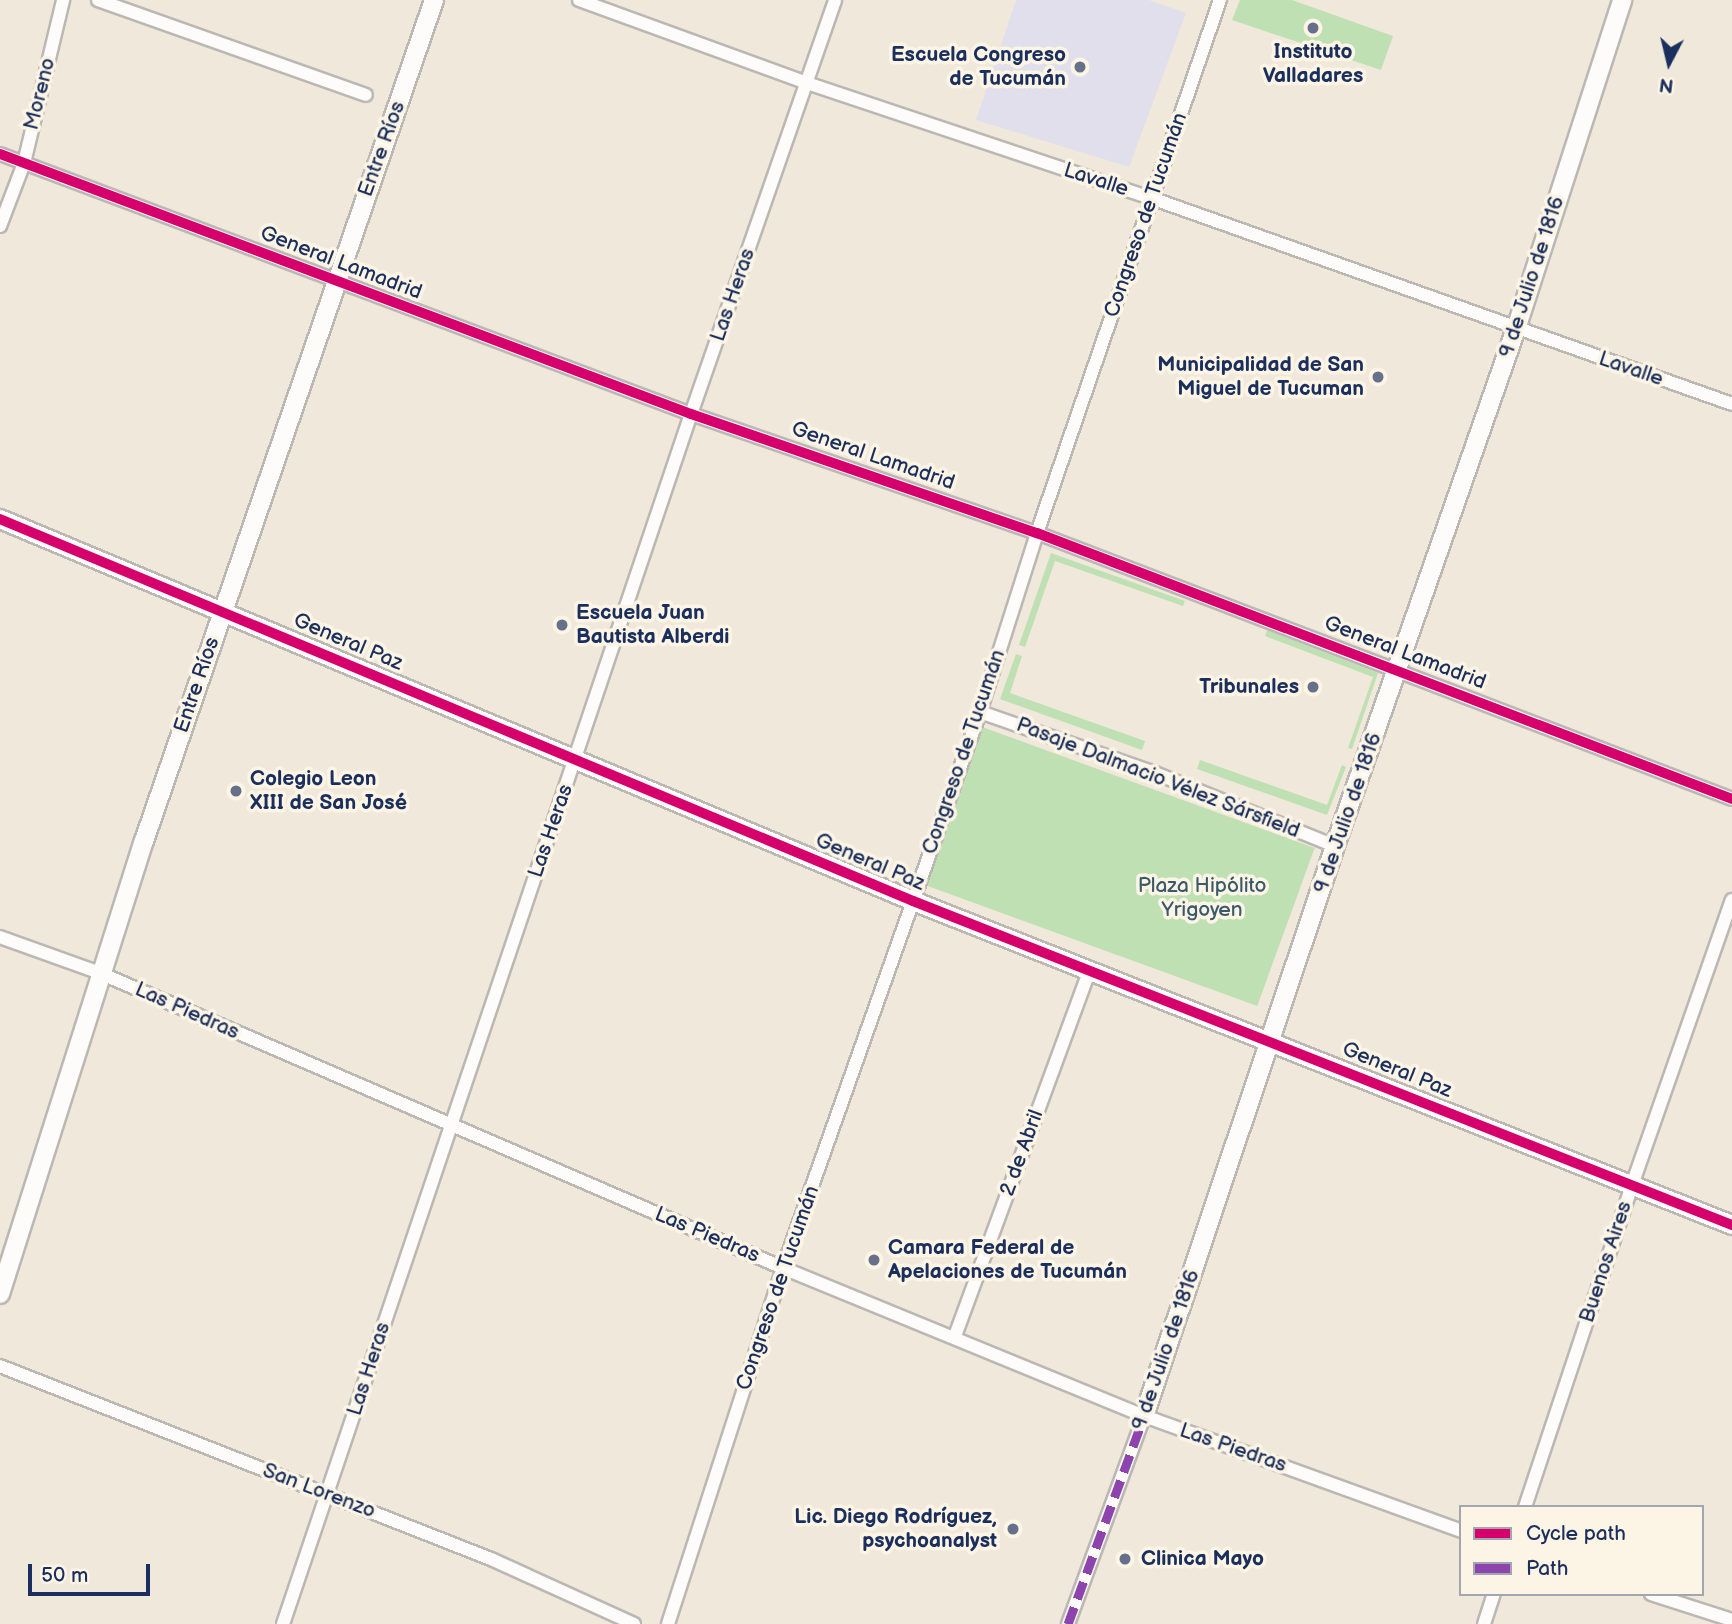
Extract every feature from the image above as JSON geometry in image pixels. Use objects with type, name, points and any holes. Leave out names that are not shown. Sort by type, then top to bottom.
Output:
[{"type":"street","name":"Moreno","points":[[0,226],[24,163],[63,0]]},
{"type":"street","points":[[98,0],[366,94]]},
{"type":"street","name":"Entre Ríos","points":[[0,1294],[100,973],[222,610],[434,0]]},
{"type":"street","name":"Lavalle","points":[[579,0],[807,83],[1151,198],[1732,404]]},
{"type":"street","name":"Las Heras","points":[[283,1624],[691,414],[835,0]]},
{"type":"street","name":"Congreso de Tucumán","points":[[668,1624],[783,1268],[980,712],[1037,533],[1220,0]]},
{"type":"street","name":"9 de Julio de 1816","points":[[1068,1624],[1144,1416],[1335,846],[1516,329],[1622,0]]},
{"type":"street","name":"General Lamadrid","points":[[0,154],[691,414],[1037,533],[1732,799]]},
{"type":"street","name":"General Paz","points":[[0,519],[913,901],[1732,1225]]},
{"type":"street","name":"Pasaje Dalmacio Vélez Sársfield","points":[[980,712],[1155,773],[1335,846]]},
{"type":"street","name":"Buenos Aires","points":[[1526,1505],[1632,1185],[1732,900]]},
{"type":"street","name":"Las Piedras","points":[[0,937],[100,973],[783,1268],[955,1336],[1144,1416],[1459,1530]]},
{"type":"street","name":"2 de Abril","points":[[955,1336],[1090,970]]},
{"type":"street","name":"San Lorenzo","points":[[0,1366],[491,1559],[634,1624]]},
{"type":"street","points":[[1484,1624],[1493,1596]]},
{"type":"street","points":[[1657,1596],[1732,1620]]},
{"type":"shaded area","name":"Escuela Congreso de Tucumán","points":[[1016,0],[1149,0],[1186,13],[1129,167],[976,120]]},
{"type":"green space","name":"Instituto Valladares","points":[[1240,0],[1292,0],[1393,36],[1381,70],[1232,20]]},
{"type":"green space","points":[[1051,553],[1185,601],[1183,606],[1055,561],[1025,647],[1019,645]]},
{"type":"green space","points":[[1267,630],[1378,673],[1352,749],[1348,748],[1373,677],[1265,636]]},
{"type":"green space","points":[[1016,654],[1022,656],[1010,693],[1145,741],[1142,750],[1000,699]]},
{"type":"green space","name":"Plaza Hipólito Yrigoyen","points":[[982,727],[1315,848],[1257,1006],[925,885]]},
{"type":"green space","points":[[1200,760],[1327,805],[1342,765],[1346,767],[1327,815],[1197,769]]},
{"type":"marked path","points":[[1068,1624],[1144,1416]]},
{"type":"cycle path","points":[[0,154],[691,414],[1037,533],[1732,799]]},
{"type":"cycle path","points":[[0,519],[913,901],[1732,1225]]},
{"type":"place","name":"Instituto Valladares","points":[[1313,28]]},
{"type":"place","name":"Escuela Congreso de Tucumán","points":[[1080,67]]},
{"type":"place","name":"Municipalidad de San Miguel de Tucuman","points":[[1378,377]]},
{"type":"place","name":"Escuela Juan Bautista Alberdi","points":[[562,625]]},
{"type":"place","name":"Tribunales","points":[[1313,687]]},
{"type":"place","name":"Colegio Leon XIII de San José","points":[[236,791]]},
{"type":"place","name":"Camara Federal de Apelaciones de Tucumán","points":[[874,1260]]},
{"type":"place","name":"Lic. Diego Rodríguez, psychoanalyst","points":[[1013,1529]]},
{"type":"place","name":"Clinica Mayo","points":[[1125,1559]]}]
